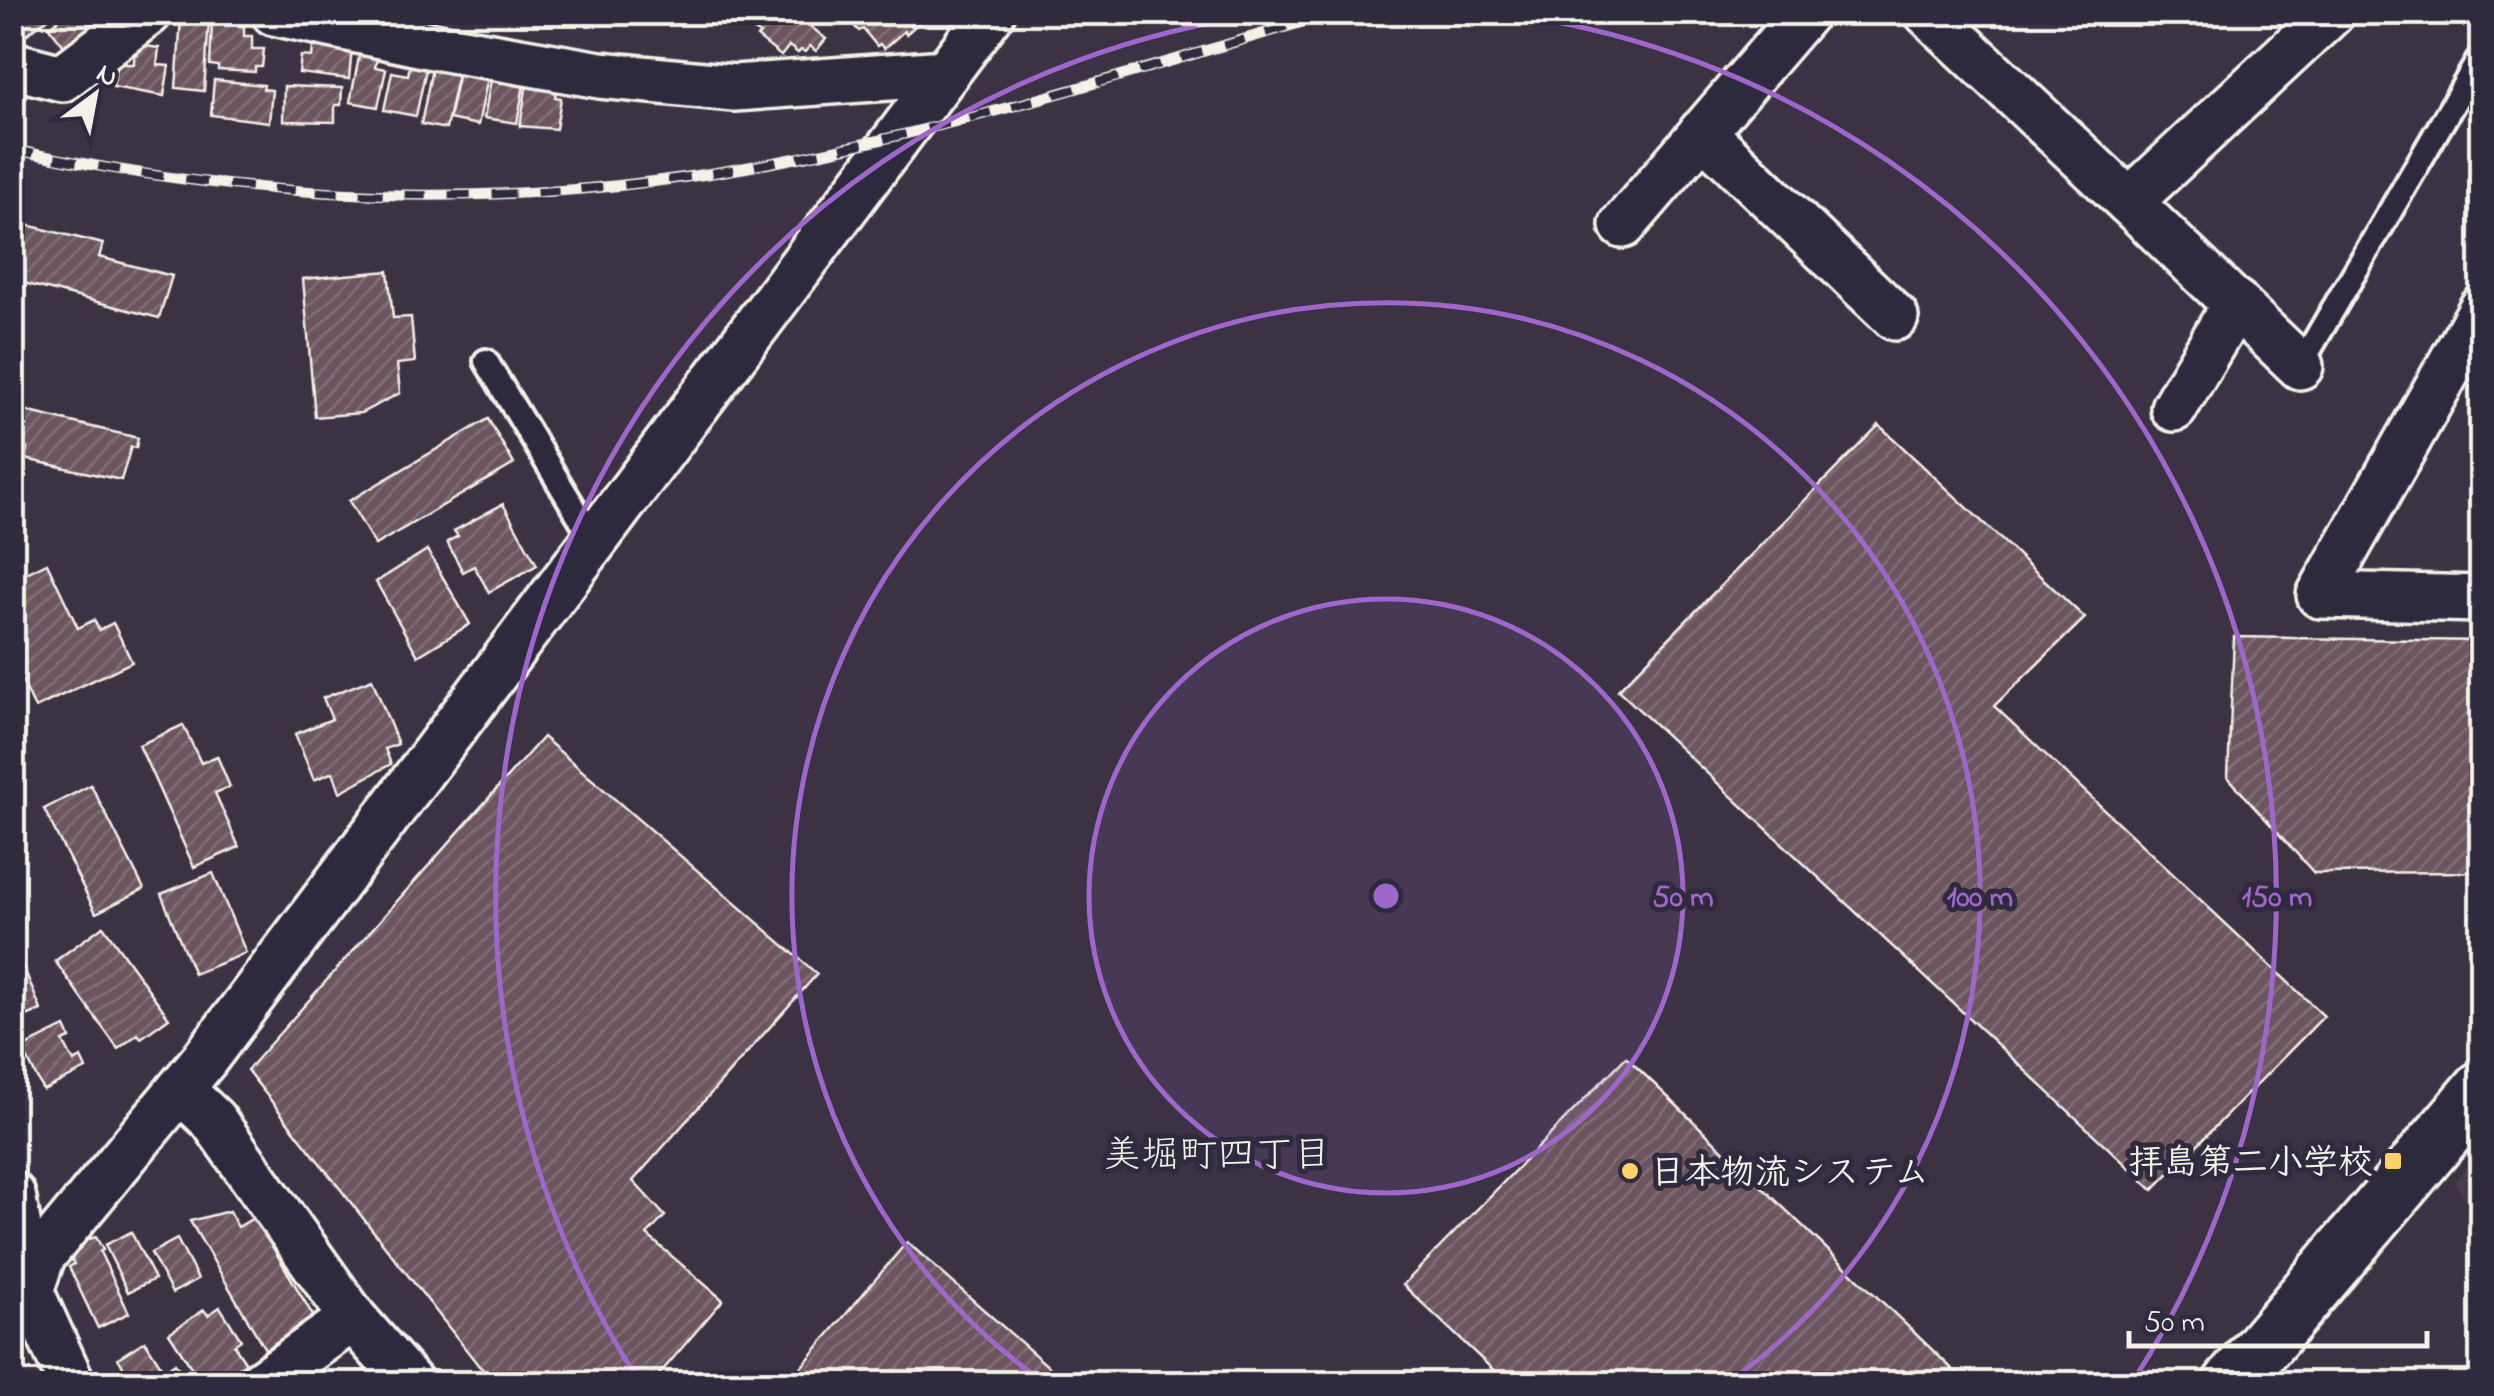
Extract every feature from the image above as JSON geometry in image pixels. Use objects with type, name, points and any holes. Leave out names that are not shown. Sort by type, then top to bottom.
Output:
[{"type":"main road","points":[[2231,1384],[2482,1088]]},
{"type":"street","points":[[12,65],[62,78],[149,12]]},
{"type":"street","points":[[274,12],[428,45],[600,74],[734,88],[946,73]]},
{"type":"street","points":[[22,1296],[42,1256],[181,1090],[992,12]]},
{"type":"street","points":[[1622,225],[1806,12]]},
{"type":"street","points":[[1927,12],[2300,366]]},
{"type":"street","points":[[2129,202],[2332,12]]},
{"type":"street","points":[[1702,132],[1895,316]]},
{"type":"street","points":[[2174,408],[2236,302]]},
{"type":"street","points":[[2482,309],[2320,595],[2482,599]]},
{"type":"street","points":[[181,1090],[214,1120],[354,1318],[411,1384]]},
{"type":"street","points":[[12,1195],[22,1296],[72,1384]]},
{"type":"street","points":[[260,1384],[354,1318]]},
{"type":"lane","points":[[2300,366],[2482,54]]},
{"type":"lane","points":[[486,361],[594,541]]},
{"type":"shaded area","points":[[2481,1147],[2481,1217],[2454,1183]]},
{"type":"building","points":[[12,12],[56,12],[26,35],[12,18]]},
{"type":"building","points":[[68,12],[109,12],[115,20],[71,55],[49,27]]},
{"type":"building","points":[[763,12],[793,12],[826,39],[816,51],[810,46],[798,53],[789,46],[781,56],[754,30],[766,17]]},
{"type":"building","points":[[841,12],[931,12],[884,49]]},
{"type":"building","points":[[181,18],[209,20],[204,91],[176,88]]},
{"type":"building","points":[[212,22],[244,26],[244,36],[252,36],[252,49],[264,49],[262,67],[255,67],[255,72],[218,70],[218,66],[210,65]]},
{"type":"building","points":[[322,31],[353,36],[349,79],[299,73],[301,56],[312,57]]},
{"type":"building","points":[[363,37],[381,41],[375,67],[386,69],[378,107],[350,102]]},
{"type":"building","points":[[146,46],[159,48],[157,65],[169,66],[164,96],[113,87],[116,69],[122,64],[134,64],[134,56]]},
{"type":"building","points":[[414,47],[430,50],[416,116],[384,110],[392,72],[408,75]]},
{"type":"building","points":[[461,62],[490,68],[478,125],[449,119]]},
{"type":"building","points":[[433,63],[459,68],[446,129],[421,124]]},
{"type":"building","points":[[492,74],[525,79],[517,123],[484,118]]},
{"type":"building","points":[[528,76],[558,81],[555,97],[561,98],[556,129],[520,126]]},
{"type":"building","points":[[214,80],[264,85],[263,89],[272,90],[269,122],[211,115]]},
{"type":"building","points":[[284,86],[342,88],[341,105],[335,105],[335,122],[283,121]]},
{"type":"building","points":[[27,225],[103,244],[99,257],[172,276],[159,318],[12,280],[12,236],[22,239]]},
{"type":"building","points":[[388,271],[393,318],[411,317],[415,362],[397,364],[400,393],[361,413],[315,417],[303,279]]},
{"type":"building","points":[[13,408],[138,438],[136,448],[131,447],[121,480],[25,459],[27,448],[14,445],[12,449]]},
{"type":"building","points":[[488,419],[514,464],[375,545],[349,501]]},
{"type":"building","points":[[1879,425],[2085,618],[1994,706],[2324,1016],[2153,1190],[1618,690]]},
{"type":"building","points":[[503,504],[537,565],[489,592],[474,566],[463,572],[447,542],[458,536],[454,531]]},
{"type":"building","points":[[427,550],[470,624],[418,656],[376,582]]},
{"type":"building","points":[[47,563],[78,628],[94,620],[99,630],[113,623],[132,662],[35,708],[12,660],[12,580]]},
{"type":"building","points":[[2234,637],[2482,641],[2482,872],[2314,873],[2228,777]]},
{"type":"building","points":[[372,679],[398,744],[385,749],[391,764],[340,792],[333,772],[314,780],[295,734],[332,719],[323,698]]},
{"type":"building","points":[[183,725],[201,763],[217,756],[230,787],[215,793],[239,847],[194,867],[139,745]]},
{"type":"building","points":[[543,737],[817,974],[633,1181],[665,1216],[647,1235],[723,1300],[651,1384],[499,1384],[479,1366],[247,1070]]},
{"type":"building","points":[[91,785],[144,889],[96,913],[44,809]]},
{"type":"building","points":[[213,873],[246,953],[194,974],[161,894]]},
{"type":"building","points":[[103,926],[169,1018],[118,1049],[55,961]]},
{"type":"building","points":[[21,961],[41,1010],[12,1022],[12,965]]},
{"type":"building","points":[[65,1027],[70,1038],[63,1041],[74,1062],[81,1058],[86,1069],[43,1090],[22,1048]]},
{"type":"building","name":"日本物流システム","points":[[1626,1057],[1968,1384],[1508,1384],[1403,1285]]},
{"type":"building","points":[[229,1211],[238,1227],[255,1217],[315,1319],[265,1349],[190,1221]]},
{"type":"building","points":[[131,1232],[155,1279],[128,1292],[105,1245]]},
{"type":"building","points":[[96,1237],[129,1313],[98,1328],[69,1267],[74,1264],[69,1255],[76,1243]]},
{"type":"building","points":[[177,1239],[198,1279],[172,1293],[151,1253]]},
{"type":"building","points":[[907,1242],[1068,1384],[787,1384]]},
{"type":"building","points":[[220,1307],[241,1340],[234,1345],[246,1363],[213,1384],[202,1384],[169,1333],[204,1310],[208,1315]]},
{"type":"building","points":[[145,1341],[164,1371],[175,1363],[188,1384],[133,1384],[118,1358]]},
{"type":"railway","points":[[12,149],[193,180],[377,195],[560,191],[652,182],[893,137],[1337,12]]},
{"type":"place","name":"拝島第二小学校","points":[[2393,1161]]},
{"type":"place","name":"日本物流システム","points":[[1630,1171]]},
{"type":"district","name":"美堀町四丁目","points":[[1217,1153]]}]
